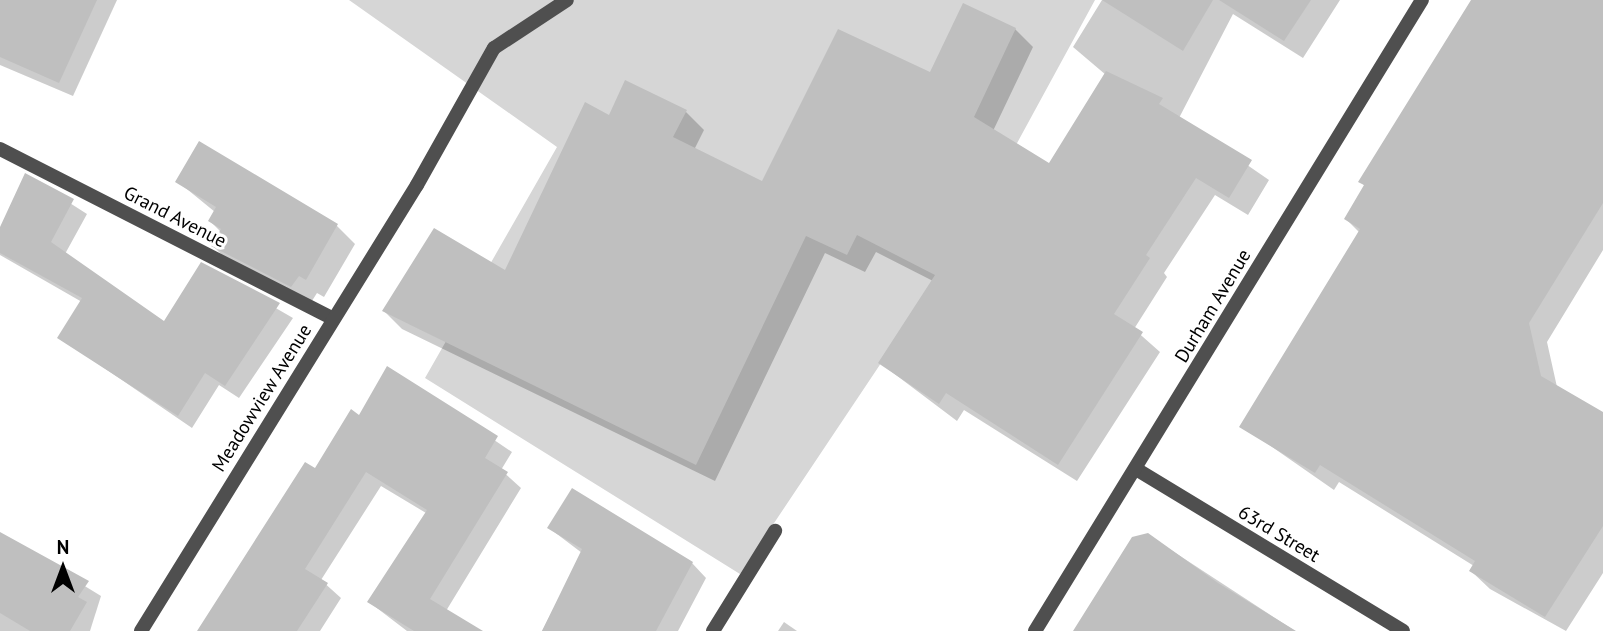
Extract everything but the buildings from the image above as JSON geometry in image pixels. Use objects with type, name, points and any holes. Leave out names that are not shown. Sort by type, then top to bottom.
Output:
[{"type":"street","name":"Meadowview Avenue","points":[[141,631],[416,185],[494,48],[567,0]]},
{"type":"street","name":"Durham Avenue","points":[[1035,631],[1422,0]]},
{"type":"street","name":"Grand Avenue","points":[[0,149],[333,319]]},
{"type":"street","name":"63rd Street","points":[[1136,469],[1402,631]]},
{"type":"street","points":[[713,631],[775,531]]},
{"type":"shaded area","points":[[349,0],[1095,0],[968,233],[740,574],[425,378],[557,147]]}]
